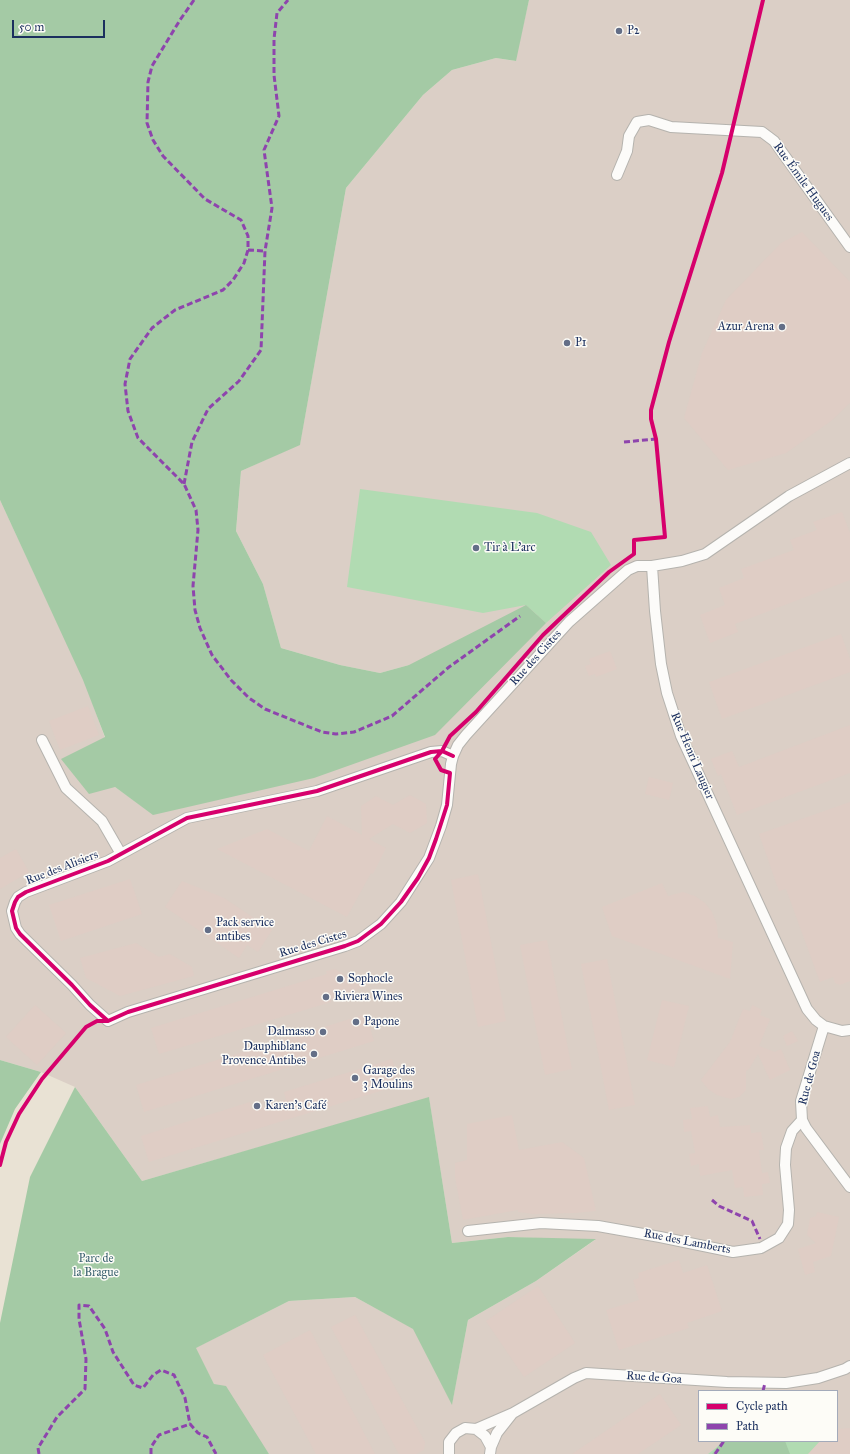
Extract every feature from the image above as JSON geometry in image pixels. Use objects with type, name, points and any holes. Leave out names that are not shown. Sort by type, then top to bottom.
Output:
[{"type":"street","name":"Rue Émile Hugues","points":[[617,175],[627,151],[630,136],[637,122],[649,120],[671,127],[762,132],[774,141],[850,247]]},
{"type":"street","points":[[652,566],[682,561],[705,554],[790,496],[850,463]]},
{"type":"street","name":"Rue des Cistes","points":[[108,1021],[128,1012],[345,946],[358,941],[381,924],[401,902],[418,878],[429,858],[447,805],[453,756],[458,745],[569,622],[628,570],[637,566],[652,566]]},
{"type":"street","name":"Rue Henri Laugier","points":[[652,566],[661,664],[667,693],[680,736],[807,1009],[816,1020],[824,1026]]},
{"type":"street","points":[[42,740],[66,788],[102,821],[121,854]]},
{"type":"street","name":"Rue des Alisiers","points":[[108,1021],[90,1005],[72,985],[20,934],[16,928],[12,911],[18,897],[26,892],[87,869],[121,854],[187,818],[317,791],[431,752],[442,751],[453,756]]},
{"type":"street","points":[[824,1026],[842,1031],[850,1030]]},
{"type":"street","name":"Rue de Goa","points":[[824,1026],[801,1101],[802,1120],[806,1128],[850,1186]]},
{"type":"street","name":"Rue des Lamberts","points":[[468,1231],[541,1223],[598,1226],[733,1252],[761,1248],[779,1238],[788,1224],[789,1210],[785,1166],[786,1148],[792,1131],[802,1120]]},
{"type":"street","name":"Rue de Goa","points":[[449,1454],[449,1442],[456,1433],[465,1428],[476,1429],[513,1413],[574,1378],[586,1373],[727,1382],[786,1383],[818,1378],[850,1366]]},
{"type":"street","name":"Rue de Goa","points":[[490,1450],[497,1433],[513,1413]]},
{"type":"street","name":"Rue de Goa","points":[[476,1429],[485,1436],[490,1450]]},
{"type":"shaded area","points":[[529,0],[850,0],[850,1454],[838,1442],[838,1390],[698,1390],[698,1442],[721,1442],[712,1454],[269,1454],[214,1384],[195,1348],[289,1301],[355,1297],[414,1329],[452,1404],[468,1320],[536,1281],[595,1240],[508,1237],[452,1243],[429,1098],[142,1181],[75,1087],[41,1072],[0,1060],[0,500],[84,680],[105,738],[115,787],[153,814],[409,665],[380,673],[340,665],[281,648],[263,584],[236,531],[241,471],[300,444],[346,188],[423,95],[452,70],[496,58],[515,61]]},
{"type":"green space","points":[[0,0],[529,0],[516,61],[496,58],[452,70],[423,95],[346,188],[300,445],[241,471],[236,531],[263,584],[281,648],[340,665],[380,673],[409,665],[526,605],[546,623],[435,735],[314,778],[153,815],[115,787],[89,794],[61,759],[105,737],[83,680],[0,500]]},
{"type":"green space","name":"Tir à L'arc","points":[[360,489],[537,513],[591,532],[611,565],[546,623],[526,605],[483,613],[347,587]]},
{"type":"green space","points":[[0,1060],[41,1072],[15,1109],[0,1144]]},
{"type":"green space","name":"Parc de la Brague","points":[[75,1087],[142,1181],[429,1097],[452,1243],[508,1237],[596,1239],[536,1281],[468,1320],[452,1405],[413,1329],[355,1297],[289,1301],[196,1348],[214,1384],[226,1386],[269,1454],[0,1454],[0,1323],[30,1177]]},
{"type":"green space","points":[[721,1442],[785,1442],[790,1454],[712,1454]]},
{"type":"green space","points":[[724,1442],[828,1442],[839,1454],[708,1454]]},
{"type":"building","name":"Azur Arena","points":[[802,232],[850,282],[850,403],[831,421],[786,453],[728,470],[684,418],[702,353],[726,300],[781,243]]},
{"type":"building","points":[[842,512],[850,533],[850,580],[735,624],[738,632],[710,643],[700,615],[725,605],[719,588],[744,578],[741,569],[794,550],[790,540],[817,530],[813,522]]},
{"type":"building","points":[[841,634],[850,659],[850,672],[722,719],[709,682]]},
{"type":"building","points":[[610,651],[617,669],[596,677],[595,674],[589,676],[585,666],[591,664],[589,659]]},
{"type":"building","points":[[88,706],[99,735],[60,750],[49,721]]},
{"type":"building","points":[[850,725],[850,773],[737,815],[721,774],[718,776],[711,759],[732,751],[739,767]]},
{"type":"building","points":[[649,777],[673,783],[669,800],[645,794]]},
{"type":"building","points":[[410,795],[426,804],[427,823],[410,833],[393,824],[369,839],[386,848],[373,874],[371,873],[347,917],[217,849],[267,829],[309,851],[327,816],[362,835],[361,806],[376,796],[393,805]]},
{"type":"building","points":[[850,802],[850,981],[840,985],[835,983],[833,977],[820,982],[786,889],[779,891],[759,834]]},
{"type":"building","points":[[16,849],[29,872],[0,889],[0,858]]},
{"type":"building","points":[[478,874],[506,1021],[478,1027],[451,880]]},
{"type":"building","points":[[130,879],[142,914],[61,941],[49,905]]},
{"type":"building","points":[[182,881],[224,898],[272,930],[258,952],[247,945],[239,958],[165,907]]},
{"type":"building","points":[[662,883],[668,896],[683,892],[695,896],[705,903],[712,912],[717,925],[718,938],[733,942],[730,979],[612,936],[602,907]]},
{"type":"building","points":[[547,940],[572,1069],[545,1075],[520,945]]},
{"type":"building","points":[[136,943],[159,957],[170,954],[192,967],[194,976],[120,996],[86,978],[80,958]]},
{"type":"building","points":[[607,959],[635,1105],[609,1110],[581,964]]},
{"type":"building","points":[[335,969],[364,987],[331,1000],[331,1002],[159,1054],[151,1028],[327,974],[326,971]]},
{"type":"building","points":[[662,1000],[689,1006],[674,1067],[647,1060]]},
{"type":"building","points":[[35,1005],[66,1033],[37,1065],[6,1037]]},
{"type":"building","points":[[752,1005],[762,1010],[760,1015],[770,1019],[759,1046],[775,1052],[781,1049],[790,1070],[770,1080],[758,1054],[749,1069],[746,1071],[746,1090],[739,1097],[731,1099],[717,1095],[708,1089],[701,1080],[730,1042],[743,1009],[750,1011]]},
{"type":"building","points":[[366,1014],[374,1041],[144,1112],[136,1085]]},
{"type":"building","points":[[792,1031],[798,1041],[787,1046],[783,1036]]},
{"type":"building","points":[[392,1059],[400,1085],[149,1162],[141,1136],[250,1102],[252,1110],[286,1100],[284,1092]]},
{"type":"building","points":[[708,1106],[710,1117],[718,1115],[720,1127],[750,1125],[751,1133],[761,1132],[764,1150],[759,1150],[762,1173],[768,1172],[770,1183],[762,1184],[763,1195],[744,1197],[743,1187],[735,1188],[732,1170],[700,1176],[699,1164],[691,1166],[689,1154],[695,1153],[691,1131],[684,1132],[683,1120],[692,1119],[690,1108]]},
{"type":"building","points":[[512,1115],[519,1150],[562,1142],[584,1158],[596,1211],[535,1214],[518,1212],[518,1210],[463,1220],[455,1177],[455,1163],[467,1160],[467,1124]]},
{"type":"building","points":[[817,1212],[839,1217],[831,1256],[813,1262],[815,1272],[805,1275],[798,1249],[816,1243],[807,1235],[810,1218],[816,1216]]},
{"type":"building","points":[[679,1260],[683,1273],[707,1265],[722,1311],[687,1323],[689,1328],[619,1350],[606,1310],[639,1300],[633,1280],[639,1278],[638,1273]]},
{"type":"building","points":[[538,1286],[575,1343],[524,1377],[486,1321]]},
{"type":"building","points":[[355,1315],[425,1442],[424,1450],[416,1454],[399,1454],[331,1327]]},
{"type":"building","points":[[310,1330],[375,1454],[316,1454],[263,1355]]},
{"type":"building","points":[[660,1394],[681,1425],[638,1454],[572,1454]]},
{"type":"building","points":[[850,1428],[850,1454],[808,1454],[819,1442],[838,1442],[838,1429]]},
{"type":"marked path","points":[[194,0],[152,66],[148,82],[147,123],[153,140],[163,156],[205,199],[241,220],[248,236],[248,250],[244,263],[233,280],[223,290],[175,310],[152,328],[130,359],[125,384],[128,411],[138,438],[184,484],[196,510],[198,530],[193,586],[195,610],[200,628],[212,655],[231,680],[249,698],[265,709],[322,732],[336,734],[354,732],[392,716],[449,667],[520,616]]},
{"type":"marked path","points":[[184,484],[192,442],[208,409],[239,381],[261,350],[265,251],[272,208],[264,150],[279,116],[274,75],[274,39],[277,13],[288,0]]},
{"type":"marked path","points":[[248,250],[265,251]]},
{"type":"marked path","points":[[624,442],[656,439]]},
{"type":"marked path","points":[[712,1200],[719,1206],[752,1221],[760,1239]]},
{"type":"marked path","points":[[39,1454],[38,1448],[57,1417],[85,1389],[86,1359],[79,1319],[79,1305],[89,1306],[105,1329],[113,1352],[134,1385],[143,1388],[153,1375],[161,1370],[174,1375],[185,1398],[190,1424]]},
{"type":"marked path","points":[[763,1390],[765,1383]]},
{"type":"marked path","points":[[151,1454],[151,1447],[159,1435],[190,1424],[198,1433],[207,1437],[216,1454]]},
{"type":"marked path","points":[[715,1454],[723,1442]]},
{"type":"cycle path","points":[[0,1165],[6,1142],[19,1114],[42,1079],[86,1027],[97,1021],[108,1021],[128,1012],[345,946],[358,941],[381,924],[401,902],[418,878],[429,858],[436,839],[447,805],[450,773],[441,770],[435,759],[442,751],[450,736],[476,712],[543,635],[609,572],[634,554],[634,540],[665,537],[656,439],[651,419],[651,410],[669,342],[722,173],[763,0]]},
{"type":"cycle path","points":[[108,1021],[90,1005],[72,985],[20,934],[16,928],[12,911],[18,897],[26,892],[108,861],[187,818],[317,791],[431,752],[442,751],[453,756]]},
{"type":"place","name":"P2","points":[[619,31]]},
{"type":"place","name":"Azur Arena","points":[[782,327]]},
{"type":"place","name":"P1","points":[[567,343]]},
{"type":"place","name":"Tir à L'arc","points":[[476,548]]},
{"type":"place","name":"Pack service antibes","points":[[208,930]]},
{"type":"place","name":"Sophocle","points":[[340,979]]},
{"type":"place","name":"Riviera Wines","points":[[326,997]]},
{"type":"place","name":"Papone","points":[[356,1022]]},
{"type":"place","name":"Dalmasso","points":[[323,1032]]},
{"type":"place","name":"Dauphiblanc Provence Antibes","points":[[314,1054]]},
{"type":"place","name":"Garage des 3 Moulins","points":[[355,1078]]},
{"type":"place","name":"Karen's Café","points":[[257,1106]]}]
